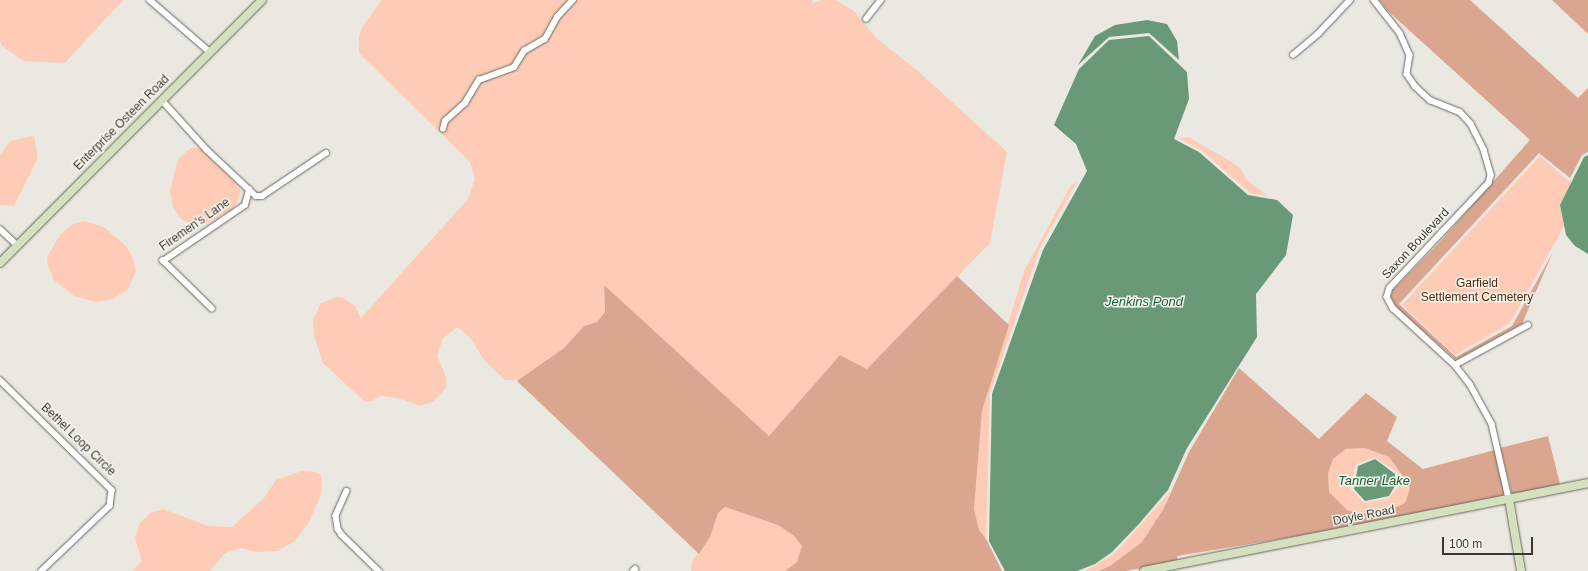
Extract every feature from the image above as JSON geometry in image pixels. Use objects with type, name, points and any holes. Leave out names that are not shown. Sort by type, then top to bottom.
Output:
[{"type":"main road","name":"Enterprise Osteen Road","points":[[0,263],[262,0]]},
{"type":"main road","name":"Doyle Road","points":[[1144,571],[1588,483]]},
{"type":"main road","name":"Saxon Boulevard","points":[[1509,499],[1521,571]]},
{"type":"street","points":[[150,0],[210,52]]},
{"type":"street","points":[[443,129],[445,121],[465,103],[479,80],[514,67],[524,51],[545,39],[557,17],[573,0]]},
{"type":"street","points":[[866,19],[881,0]]},
{"type":"street","points":[[1293,54],[1318,34],[1350,0]]},
{"type":"street","name":"Saxon Boulevard","points":[[1374,0],[1400,33],[1410,55],[1406,74],[1430,100],[1460,112],[1471,124],[1484,150],[1491,175],[1489,183],[1390,288],[1387,297],[1393,308],[1455,364],[1470,384],[1492,424],[1509,499]]},
{"type":"street","points":[[162,100],[207,150],[249,190],[262,196],[326,153]]},
{"type":"street","name":"Firemen's Lane","points":[[212,309],[163,261],[244,204],[249,190]]},
{"type":"street","points":[[0,229],[17,245]]},
{"type":"street","points":[[1455,364],[1528,325]]},
{"type":"street","name":"Bethel Loop Circle","points":[[0,380],[112,490],[110,506],[42,571]]},
{"type":"street","points":[[348,491],[336,516],[338,529],[342,535],[379,571]]},
{"type":"green space","points":[[0,0],[123,0],[65,63],[24,61],[2,46],[0,41]]},
{"type":"green space","points":[[382,0],[813,0],[812,4],[821,0],[836,0],[854,11],[876,38],[918,71],[1007,152],[990,243],[867,369],[840,355],[769,437],[604,286],[605,312],[596,323],[584,326],[564,348],[520,380],[505,380],[484,360],[471,339],[458,327],[443,338],[437,356],[446,377],[446,388],[433,402],[420,406],[402,399],[380,396],[372,401],[365,402],[323,363],[314,336],[313,319],[321,303],[337,297],[344,298],[355,306],[361,318],[468,199],[475,179],[470,162],[359,53],[359,36],[362,27]]},
{"type":"green space","points":[[34,136],[38,158],[14,206],[0,205],[0,155],[10,141]]},
{"type":"green space","points":[[1188,137],[1232,162],[1241,169],[1247,180],[1268,196],[1250,193],[1201,150],[1178,138]]},
{"type":"green space","points":[[191,148],[203,148],[235,180],[241,191],[237,203],[231,210],[210,222],[193,225],[181,219],[173,207],[170,191],[178,159]]},
{"type":"green space","name":"Garfield Settlement Cemetery","points":[[1540,156],[1571,183],[1560,205],[1564,226],[1510,323],[1455,355],[1402,305]]},
{"type":"green space","points":[[1078,180],[1040,248],[990,393],[986,539],[979,530],[974,509],[982,411],[1024,271],[1070,187]]},
{"type":"green space","points":[[84,221],[104,227],[125,245],[132,256],[136,271],[128,289],[113,299],[96,302],[74,296],[54,280],[48,266],[47,257],[60,235],[73,224]]},
{"type":"green space","points":[[1365,448],[1389,457],[1410,488],[1405,503],[1390,510],[1361,514],[1347,510],[1329,492],[1328,474],[1333,459],[1346,449]],"holes":[[[1374,457],[1397,472],[1398,487],[1389,498],[1364,503],[1351,489],[1355,465]]]},
{"type":"green space","points":[[302,471],[315,472],[321,475],[322,489],[309,522],[295,541],[278,551],[256,552],[241,548],[225,553],[210,571],[132,571],[142,561],[135,539],[139,524],[150,513],[163,509],[208,526],[232,527],[264,498],[276,480]]},
{"type":"green space","points":[[1170,492],[1164,508],[1142,542],[1110,566],[1099,571],[1085,571],[1114,554]]},
{"type":"green space","points":[[725,507],[778,525],[794,536],[803,546],[797,562],[785,571],[691,571],[692,561],[710,537],[718,513]]},
{"type":"shaded area","points":[[1379,0],[1470,0],[1578,98],[1588,88],[1588,152],[1582,155],[1570,178],[1539,153],[1399,304],[1456,357],[1512,326],[1553,252],[1522,324],[1456,360],[1395,306],[1391,297],[1393,290],[1438,244],[1530,140],[1389,12]]},
{"type":"shaded area","points":[[1552,0],[1588,0],[1588,34]]},
{"type":"shaded area","points":[[957,276],[1009,325],[982,411],[974,509],[979,530],[986,539],[1002,571],[785,571],[797,562],[802,546],[794,536],[778,525],[725,507],[718,513],[710,537],[699,554],[517,381],[564,348],[584,326],[597,322],[605,312],[604,285],[769,436],[840,355],[867,369]]},
{"type":"shaded area","points":[[1239,368],[1319,439],[1366,393],[1397,417],[1387,441],[1423,469],[1495,450],[1505,496],[1328,531],[1177,556],[1178,561],[1126,571],[1099,571],[1110,566],[1142,542],[1164,508],[1189,452]],"holes":[[[1365,448],[1389,457],[1410,488],[1405,503],[1390,510],[1361,514],[1347,510],[1329,492],[1328,474],[1333,459],[1346,449]]]},
{"type":"shaded area","points":[[1548,436],[1560,485],[1513,496],[1500,448]]},
{"type":"water","points":[[1147,20],[1167,24],[1177,41],[1179,60],[1149,33],[1109,37],[1078,65],[1095,36],[1115,25]]},
{"type":"water","name":"Jenkins Pond","points":[[1149,36],[1187,72],[1189,99],[1174,139],[1199,152],[1248,195],[1277,200],[1293,215],[1286,255],[1256,294],[1257,337],[1187,448],[1168,490],[1138,525],[1112,552],[1095,564],[1077,571],[1005,571],[989,541],[992,394],[1043,250],[1087,171],[1076,144],[1054,125],[1079,69],[1109,40]]},
{"type":"water","points":[[1588,155],[1588,254],[1575,246],[1566,235],[1560,205],[1584,157]]},
{"type":"water","name":"Tanner Lake","points":[[1375,459],[1395,474],[1395,486],[1389,496],[1365,501],[1354,489],[1358,466]]}]
